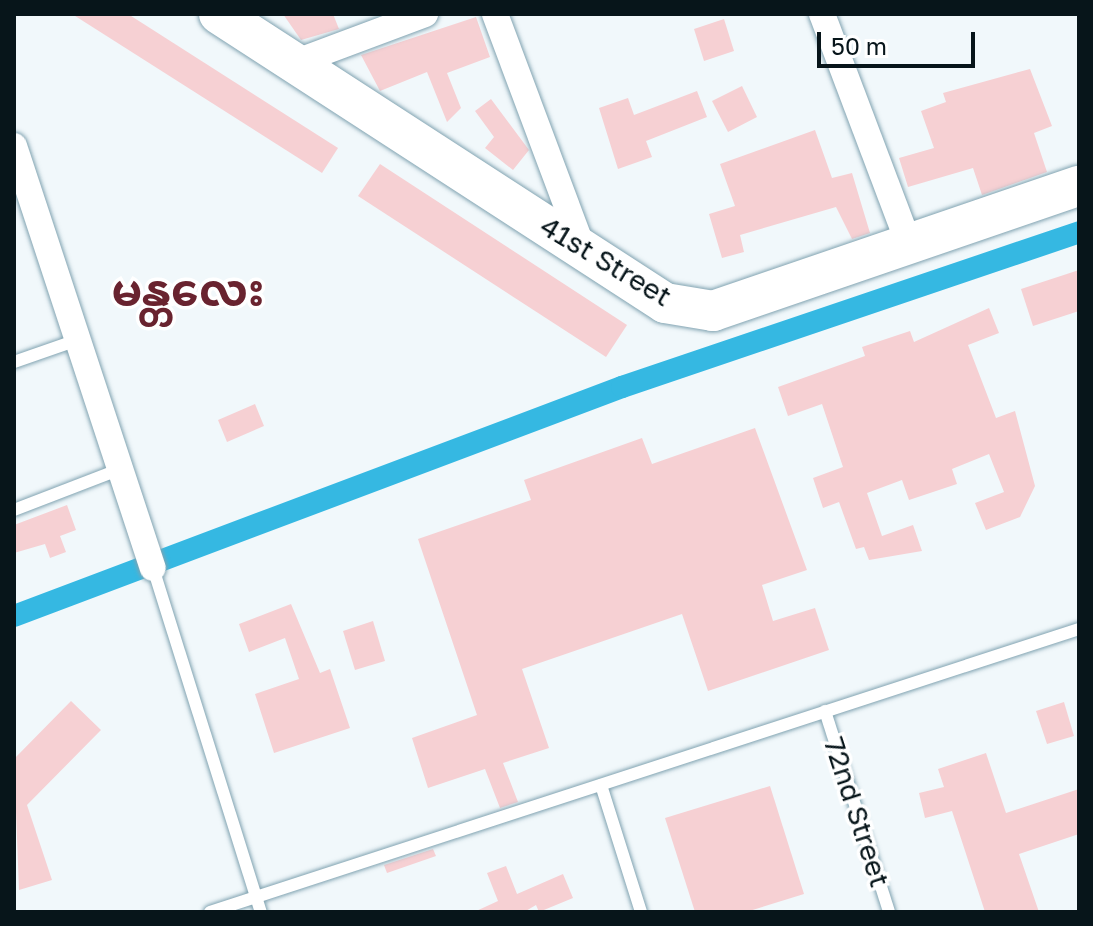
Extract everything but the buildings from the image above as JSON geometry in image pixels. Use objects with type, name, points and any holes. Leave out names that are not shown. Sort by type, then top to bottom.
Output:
[{"type":"main road","name":"41st Street","points":[[219,14],[665,303],[713,311],[1079,186]]},
{"type":"street","points":[[294,63],[425,14]]},
{"type":"street","points":[[495,14],[583,249]]},
{"type":"street","points":[[822,14],[909,244]]},
{"type":"street","points":[[14,146],[150,560]]},
{"type":"lane","points":[[14,362],[77,340]]},
{"type":"lane","points":[[14,510],[120,469]]},
{"type":"lane","points":[[150,560],[261,912]]},
{"type":"lane","points":[[210,912],[1079,629]]},
{"type":"lane","name":"72nd Street","points":[[825,711],[889,912]]},
{"type":"lane","points":[[601,785],[641,912]]},
{"type":"waterway","points":[[14,616],[622,387],[1079,232]]},
{"type":"district","name":"မန္တလေး","points":[[188,290]]}]
